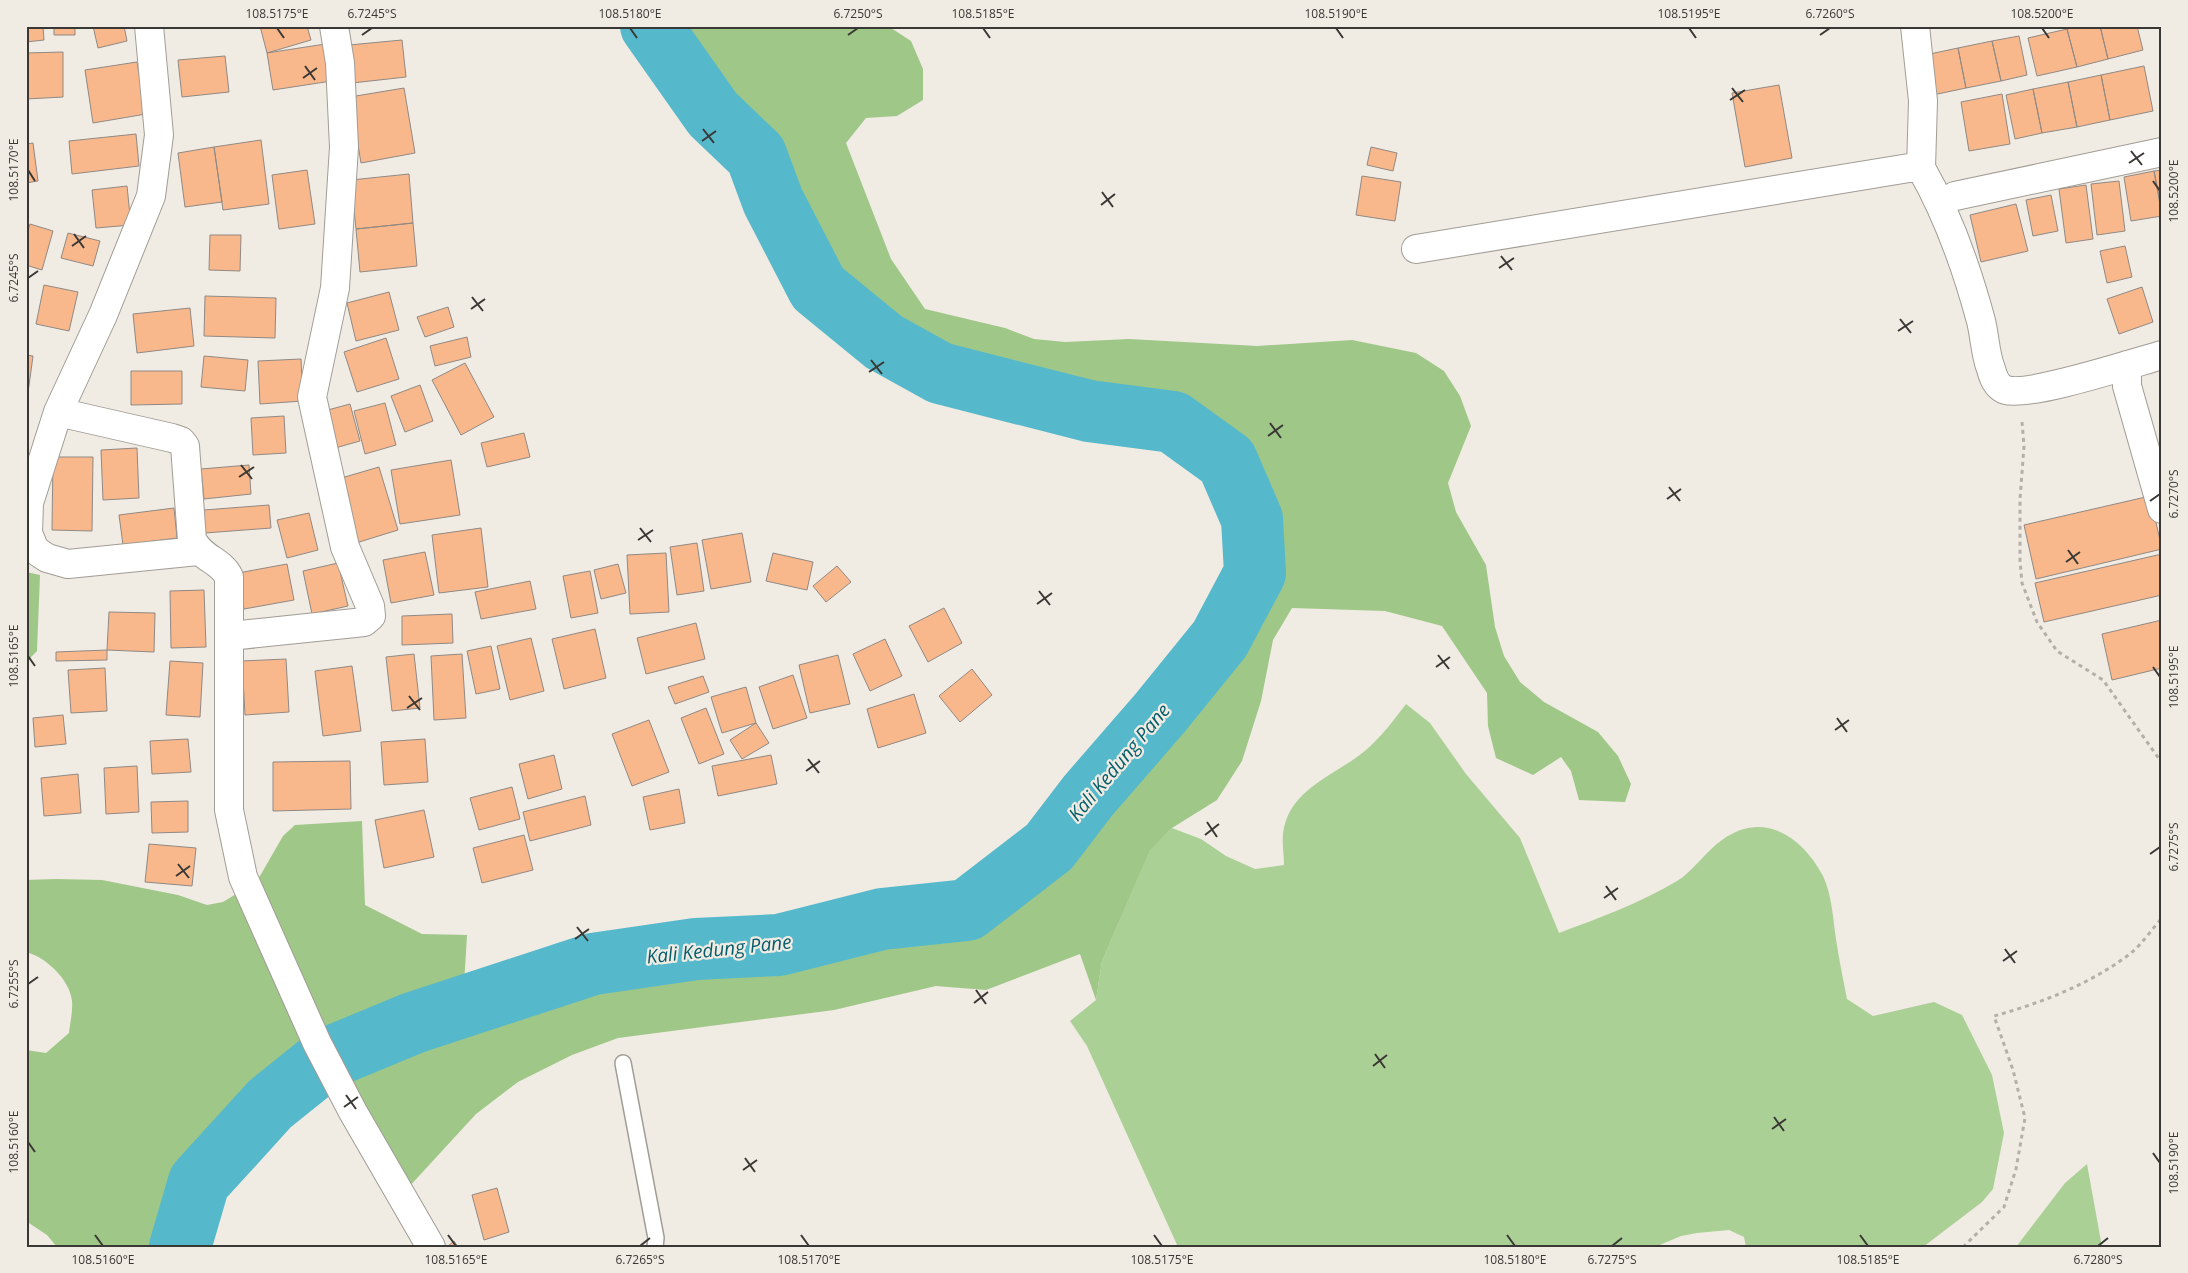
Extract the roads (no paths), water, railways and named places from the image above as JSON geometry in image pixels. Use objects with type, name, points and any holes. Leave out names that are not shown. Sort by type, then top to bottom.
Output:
[{"type":"street","points":[[149,26],[159,134],[151,196],[103,316],[58,412],[30,502],[28,533],[35,550],[47,558],[68,564],[198,551]]},
{"type":"street","points":[[230,636],[364,622],[370,616],[370,606],[345,547],[312,397],[335,288],[344,147],[340,63],[334,26]]},
{"type":"street","points":[[1915,26],[1923,101],[1921,168],[1947,221],[1960,256],[1981,322],[1987,356],[1996,381],[2006,390],[2027,390],[2162,355]]},
{"type":"street","points":[[1955,196],[2162,152]]},
{"type":"street","points":[[1416,249],[1899,170],[1921,168]]},
{"type":"street","points":[[2127,365],[2127,386],[2162,509]]},
{"type":"street","points":[[58,412],[181,441],[185,446],[192,540],[198,551],[226,569],[229,577],[230,810],[242,877],[317,1043],[353,1112],[431,1247]]},
{"type":"lane","points":[[623,1062],[656,1238],[655,1247]]},
{"type":"waterway","name":"Kali Kedung Pane","points":[[180,1247],[199,1182],[270,1104],[326,1059],[413,1023],[593,964],[696,949],[779,945],[882,919],[967,910],[1049,847],[1088,796],[1160,713],[1220,639],[1255,573],[1252,519],[1227,461],[1173,422],[1089,411],[940,373],[884,342],[818,288],[773,201],[756,155],[713,114],[651,26]]}]
